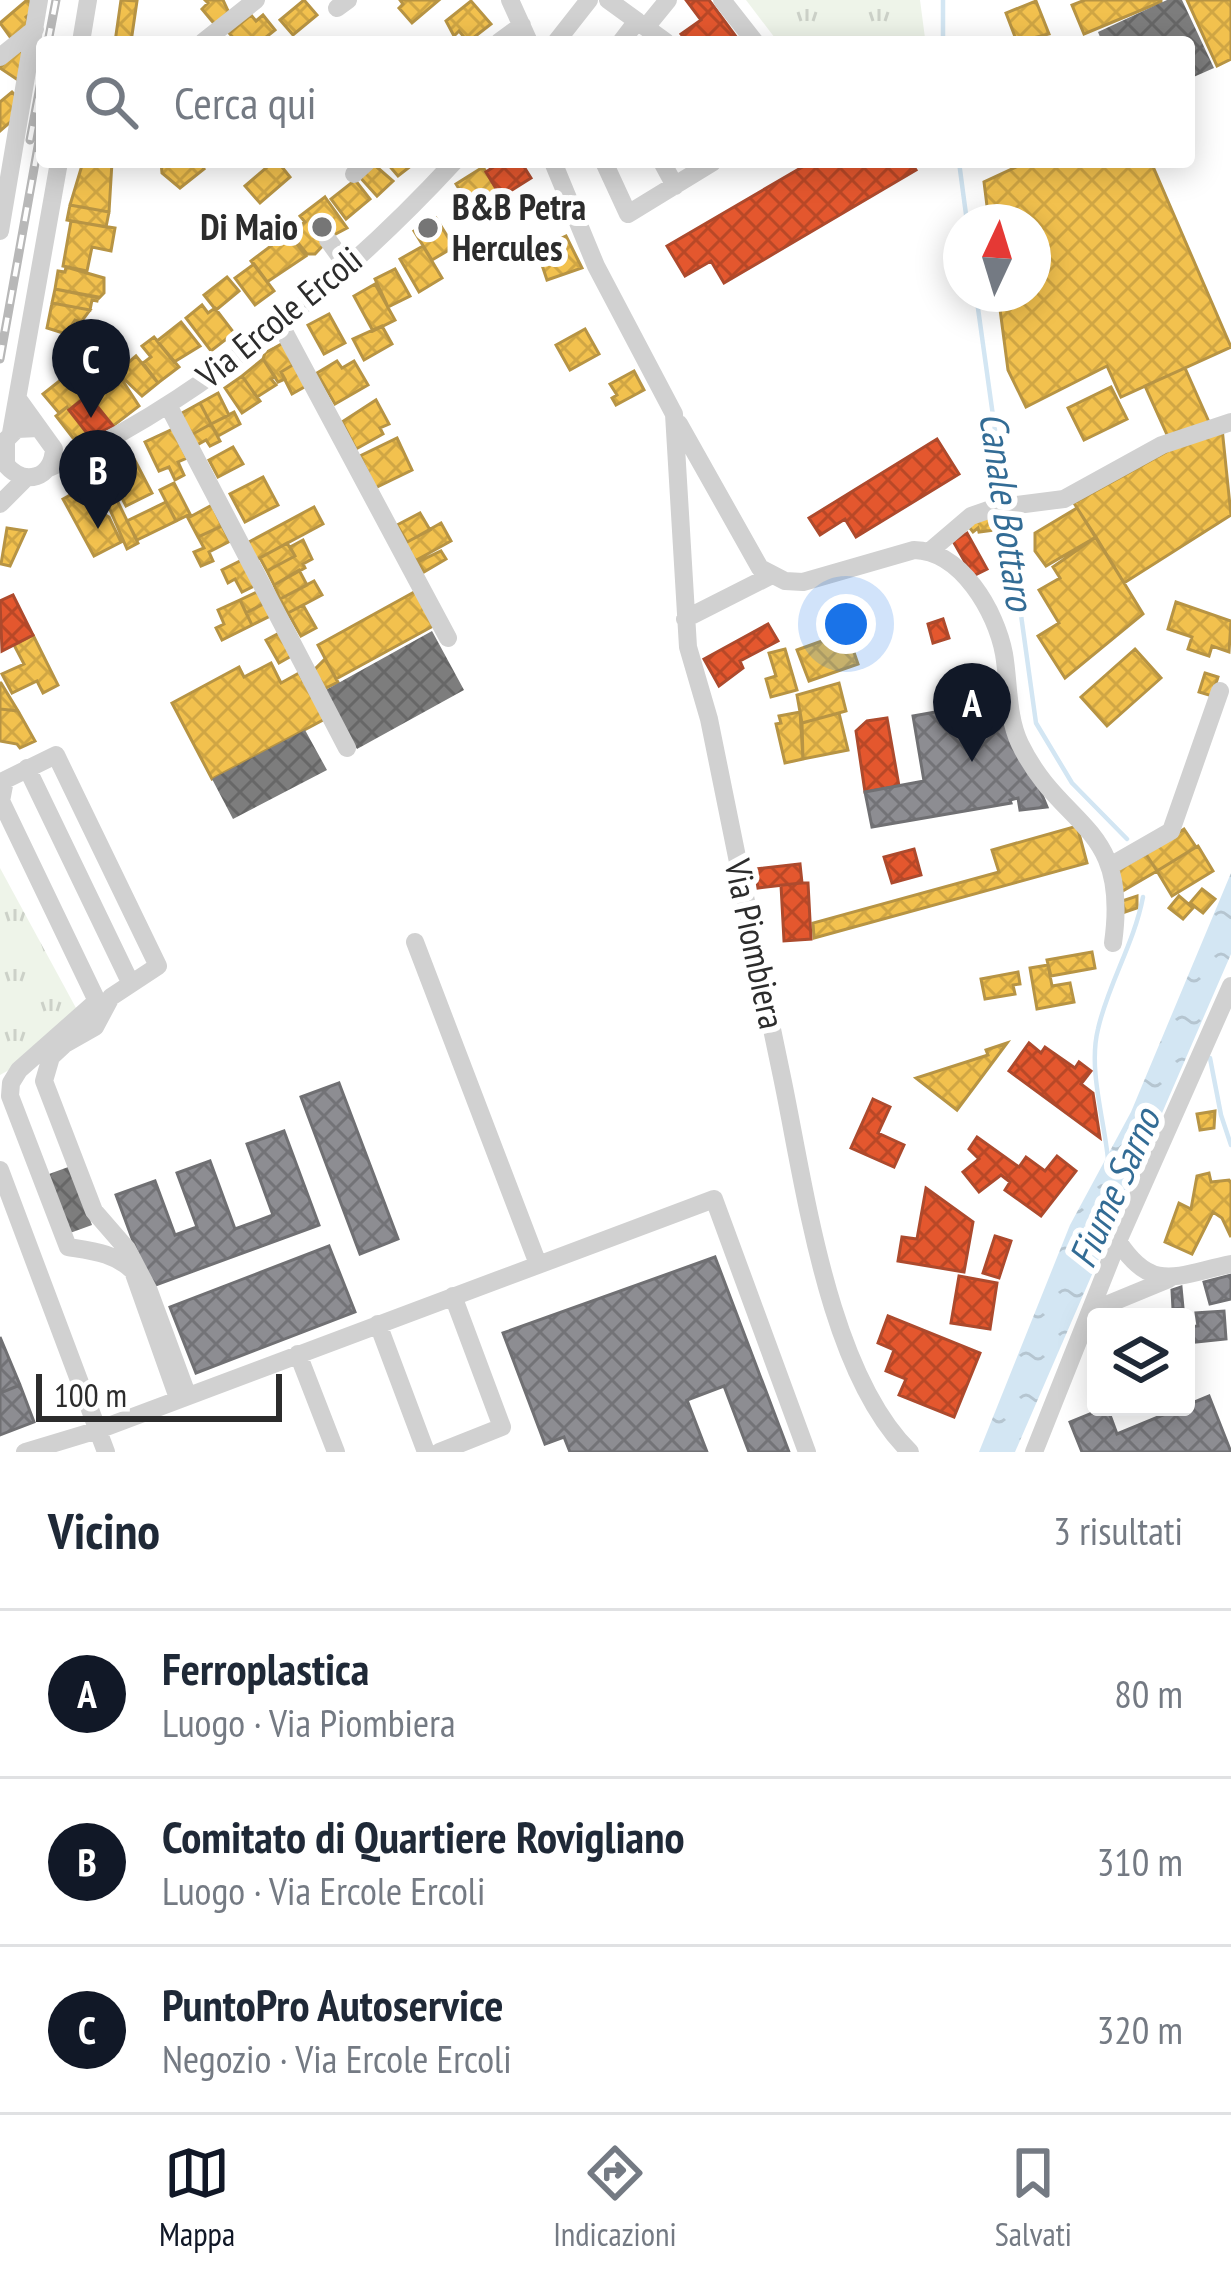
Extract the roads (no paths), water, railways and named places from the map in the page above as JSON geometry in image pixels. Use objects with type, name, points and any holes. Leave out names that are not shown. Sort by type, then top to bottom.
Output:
[{"type":"street","points":[[0,231],[39,0]]},
{"type":"street","points":[[81,36],[88,0]]},
{"type":"street","points":[[211,36],[256,0]]},
{"type":"street","points":[[510,0],[525,34]]},
{"type":"street","points":[[561,36],[589,0]]},
{"type":"street","points":[[608,0],[658,36]]},
{"type":"street","points":[[628,36],[668,0]]},
{"type":"street","points":[[722,0],[750,36]]},
{"type":"street","points":[[0,57],[34,29]]},
{"type":"street","points":[[0,494],[6,465],[3,448],[18,399],[58,168]]},
{"type":"street","name":"Via Ercole Ercoli","points":[[49,468],[117,436],[168,404],[279,322],[448,168]]},
{"type":"street","name":"Via Piombiera","points":[[555,168],[596,266],[760,568],[770,576]]},
{"type":"street","points":[[607,168],[628,214],[703,168]]},
{"type":"street","points":[[665,168],[674,186]]},
{"type":"street","points":[[328,240],[346,265]]},
{"type":"street","points":[[279,322],[448,638]]},
{"type":"street","points":[[6,465],[14,475],[39,476],[54,456],[44,433],[18,399]]},
{"type":"street","points":[[168,404],[347,748]]},
{"type":"street","name":"Via Piombiera","points":[[674,414],[685,619],[829,1285],[857,1372],[892,1435],[910,1452]]},
{"type":"street","points":[[930,550],[970,516],[994,508],[1064,499],[1162,445],[1231,422]]},
{"type":"street","points":[[11,433],[24,427],[70,448],[87,450]]},
{"type":"street","points":[[0,504],[26,478]]},
{"type":"street","points":[[685,619],[770,576],[803,581],[914,550],[930,550],[958,567],[999,634],[1021,745],[1056,796],[1083,819],[1101,844],[1110,866],[1116,919],[1113,943]]},
{"type":"street","points":[[1110,866],[1171,831],[1220,691]]},
{"type":"street","points":[[44,1081],[51,1057],[95,1027],[111,997],[158,966],[56,755],[4,780],[1,801],[97,1001],[20,1070],[11,1083],[10,1096],[68,1247],[102,1252],[134,1271],[183,1396]]},
{"type":"street","points":[[27,767],[130,982]]},
{"type":"street","points":[[416,941],[538,1264]]},
{"type":"street","points":[[1034,1452],[1118,1241],[1231,986]]},
{"type":"street","points":[[20,1070],[30,1070],[44,1081],[94,1211],[127,1249],[138,1270],[183,1396]]},
{"type":"street","points":[[0,1170],[106,1452]]},
{"type":"street","points":[[25,1452],[56,1447],[714,1199],[807,1452]]},
{"type":"street","points":[[1118,1241],[1143,1272],[1179,1275]]},
{"type":"street","points":[[1085,1325],[1101,1307],[1179,1275],[1231,1264]]},
{"type":"street","points":[[439,1452],[502,1427],[453,1296]]},
{"type":"street","points":[[378,1324],[426,1452]]},
{"type":"street","points":[[298,1354],[336,1452]]},
{"type":"water","name":"Fiume Sarno","points":[[1231,873],[1231,954],[1015,1452],[979,1452],[1070,1225],[1131,1112]]},
{"type":"waterway","name":"Canale Bottaro","points":[[943,0],[943,36]]},
{"type":"waterway","name":"Canale Bottaro","points":[[960,168],[965,204]]},
{"type":"waterway","name":"Canale Bottaro","points":[[979,312],[1005,502]]},
{"type":"waterway","name":"Canale Bottaro","points":[[1007,514],[1036,723],[1072,783],[1127,839]]},
{"type":"waterway","name":"Canale Bottaro","points":[[1108,1159],[1095,1044],[1143,897]]},
{"type":"waterway","points":[[1210,1058],[1231,1145]]},
{"type":"railway","points":[[49,36],[56,0]]},
{"type":"railway","points":[[30,140],[36,108]]},
{"type":"railway","points":[[0,359],[36,158]]},
{"type":"place","name":"Di Maio","points":[[322,227]]},
{"type":"place","name":"B&B Petra Hercules","points":[[428,228]]},
{"type":"place","name":"PuntoPro Autoservice","points":[[91,418]]},
{"type":"place","name":"Comitato di Quartiere Rovigliano","points":[[98,529]]},
{"type":"place","name":"Ferroplastica","points":[[972,762]]}]
